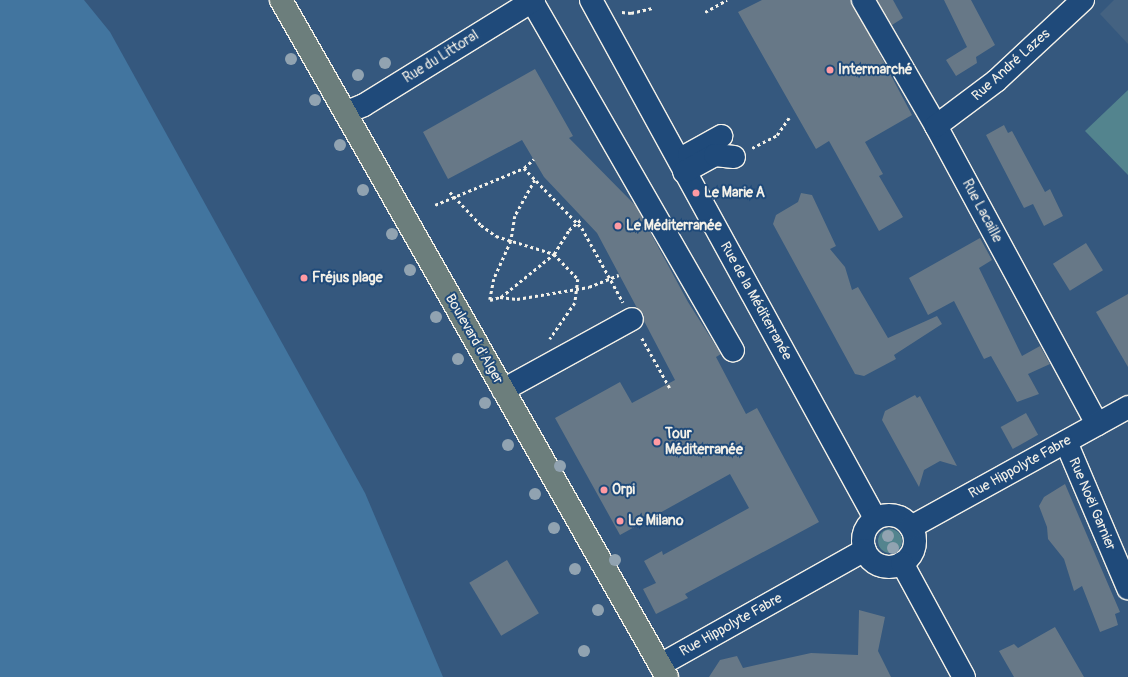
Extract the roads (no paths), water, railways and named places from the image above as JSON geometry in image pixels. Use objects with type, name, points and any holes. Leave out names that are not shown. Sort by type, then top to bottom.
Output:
[{"type":"main road","name":"Boulevard d'Alger","points":[[281,0],[347,112],[503,390],[664,671]]},
{"type":"street","name":"Rue de la Méditerranée","points":[[591,0],[875,518]]},
{"type":"street","name":"Rue Lacaille","points":[[863,0],[936,126],[1097,424]]},
{"type":"street","name":"Rue André Lazes","points":[[936,126],[996,81],[1083,0]]},
{"type":"street","name":"Rue du Littoral","points":[[347,112],[364,105],[533,1]]},
{"type":"street","points":[[533,1],[733,350]]},
{"type":"street","points":[[681,166],[721,136]]},
{"type":"street","points":[[681,166],[715,155],[734,157]]},
{"type":"street","points":[[503,390],[632,319]]},
{"type":"street","name":"Rue Hippolyte Fabre","points":[[911,527],[1128,407]]},
{"type":"street","name":"Rue Noël Garnier","points":[[1066,442],[1128,588]]},
{"type":"street","points":[[891,515],[899,517],[911,527],[915,543],[913,551],[902,563],[888,566],[880,565],[868,556],[865,550],[864,536],[875,518],[891,515]]},
{"type":"street","name":"Rue Hippolyte Fabre","points":[[664,671],[865,550]]},
{"type":"street","points":[[902,563],[964,677]]},
{"type":"place","name":"Intermarché","points":[[830,70]]},
{"type":"place","name":"Le Marie A","points":[[696,193]]},
{"type":"place","name":"Le Méditerranée","points":[[618,226]]},
{"type":"place","name":"Fréjus plage","points":[[304,278]]},
{"type":"place","name":"Tour Méditerranée","points":[[657,442]]},
{"type":"place","name":"Orpi","points":[[604,490]]},
{"type":"place","name":"Le Milano","points":[[620,521]]}]
